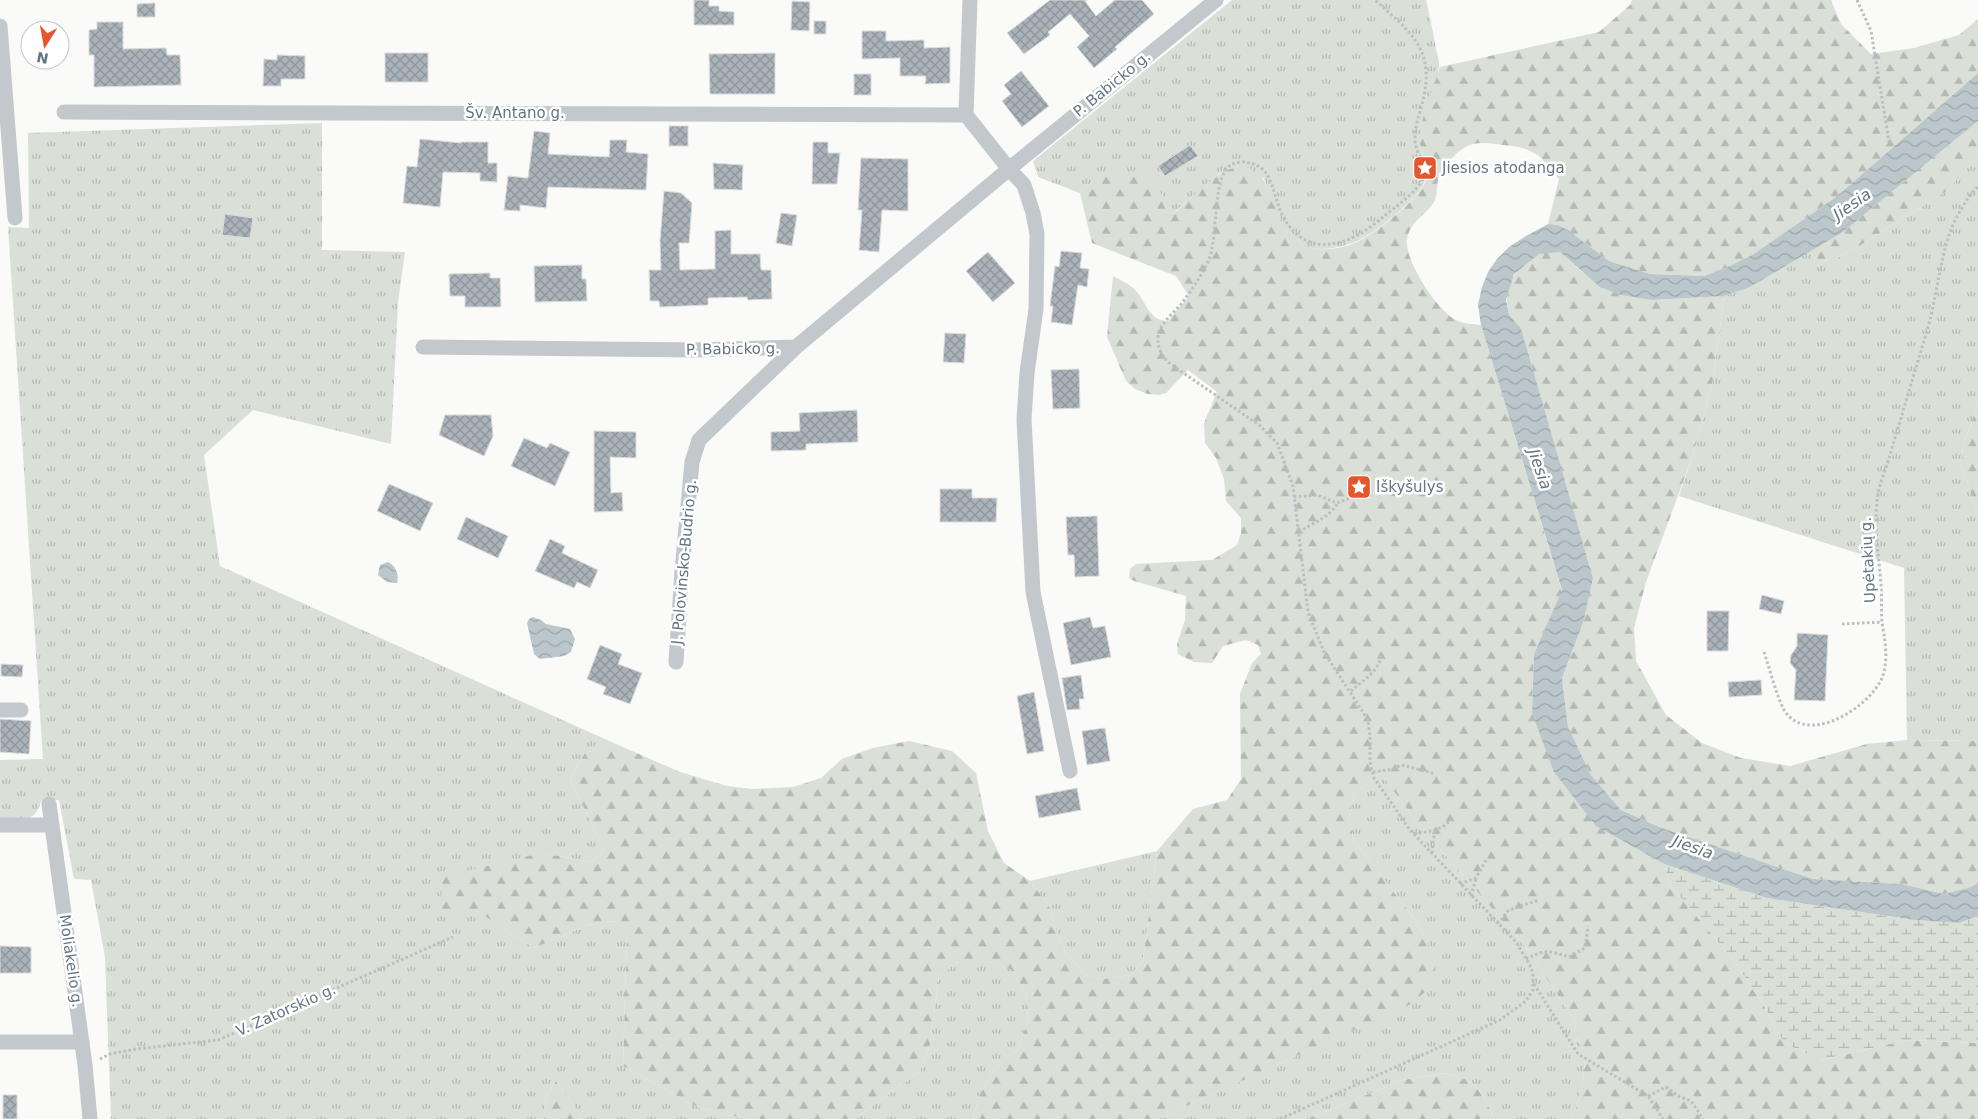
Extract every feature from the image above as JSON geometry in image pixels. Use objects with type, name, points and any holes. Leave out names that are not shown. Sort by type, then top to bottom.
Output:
[{"type":"street","points":[[970,0],[966,115],[1024,185],[1033,213],[1037,234],[1036,309],[1027,373],[1024,419],[1033,592],[1070,771]]},
{"type":"street","name":"P. Babicko g.","points":[[423,346],[695,350],[796,347],[1009,169],[1216,0]]},
{"type":"street","points":[[0,26],[14,218]]},
{"type":"street","name":"Šv. Antano g.","points":[[64,112],[966,115]]},
{"type":"street","name":"J. Polovinsko-Budrio g.","points":[[676,662],[692,462],[700,440],[796,347]]},
{"type":"street","points":[[0,710],[21,710]]},
{"type":"street","name":"Moliakelio g.","points":[[49,804],[82,1042],[90,1119]]},
{"type":"street","points":[[0,825],[52,825]]},
{"type":"street","points":[[0,1042],[82,1042]]},
{"type":"path","points":[[1280,1119],[1500,1020],[1526,1000],[1533,990],[1534,983],[1531,967],[1516,942],[1414,834],[1374,778],[1370,762],[1368,720],[1324,652],[1308,612],[1293,486],[1278,443],[1259,425],[1170,363],[1159,350],[1157,339],[1161,326],[1182,303],[1209,261],[1218,194],[1222,177],[1227,167],[1236,162],[1248,162],[1257,165],[1266,172],[1282,215],[1295,235],[1311,243],[1327,244],[1347,241],[1368,229],[1414,190],[1422,180],[1425,168],[1414,139],[1427,77],[1426,63],[1421,47],[1414,36],[1375,0]]},
{"type":"path","points":[[1857,0],[1871,30],[1889,142]]},
{"type":"path","name":"Upėtakių g.","points":[[1764,652],[1784,710],[1792,718],[1804,724],[1818,725],[1834,721],[1861,706],[1873,694],[1882,678],[1886,660],[1886,642],[1882,622],[1877,543],[1877,500],[1928,328],[1949,234],[1969,196],[1978,186]]},
{"type":"path","points":[[1298,532],[1323,518],[1334,510],[1338,503],[1355,496],[1359,488]]},
{"type":"path","points":[[1294,497],[1317,495],[1338,503]]},
{"type":"path","points":[[1842,624],[1882,622]]},
{"type":"path","points":[[1351,691],[1375,668],[1381,660],[1381,654]]},
{"type":"path","points":[[1373,772],[1393,769],[1401,765],[1433,773]]},
{"type":"path","points":[[1414,834],[1437,830],[1448,823],[1453,816]]},
{"type":"path","points":[[1432,853],[1433,839],[1437,830]]},
{"type":"path","points":[[1471,896],[1476,878],[1486,860]]},
{"type":"path","points":[[1460,884],[1476,878]]},
{"type":"path","points":[[1497,922],[1502,920],[1507,912],[1516,907],[1525,906],[1538,900]]},
{"type":"path","points":[[1526,959],[1537,952],[1550,951],[1569,957],[1585,948],[1588,926]]},
{"type":"path","name":"V. Zatorskio g.","points":[[110,1054],[136,1049],[218,1040],[453,937]]},
{"type":"path","points":[[1534,983],[1578,1054],[1648,1096],[1663,1119]]},
{"type":"path","points":[[1648,1096],[1666,1086],[1678,1096],[1691,1101],[1703,1119]]},
{"type":"green space","points":[[1232,0],[1426,0],[1439,65],[1438,76],[1421,132],[1420,146],[1427,170],[1425,181],[1421,189],[1395,216],[1363,238],[1349,244],[1328,249],[1306,247],[1300,244],[1282,223],[1264,178],[1220,173],[1172,214],[1166,212],[1165,200],[1094,180],[1080,193],[1038,177],[1033,161]]},
{"type":"green space","points":[[1632,0],[1831,0],[1841,24],[1871,54],[1914,48],[1959,35],[1978,19],[1978,73],[1836,197],[1752,255],[1725,268],[1704,276],[1650,274],[1609,261],[1568,230],[1558,225],[1548,224],[1559,179],[1543,160],[1525,149],[1487,143],[1469,145],[1463,148],[1445,166],[1439,177],[1436,197],[1433,203],[1412,226],[1407,240],[1411,260],[1433,298],[1450,316],[1458,321],[1481,325],[1562,591],[1534,654],[1532,713],[1597,826],[1664,864],[1671,886],[1731,957],[1762,1002],[1784,1043],[1821,1060],[1907,1040],[1978,1043],[1978,1119],[1571,1119],[1577,1106],[1583,1082],[1585,1059],[1573,1018],[1526,947],[1417,823],[1381,773],[1354,794],[1349,818],[1354,841],[1413,917],[1428,942],[1433,968],[1426,991],[1411,1004],[1158,1119],[973,1119],[979,1096],[993,1072],[1018,1048],[1028,1021],[1026,994],[1012,970],[987,961],[959,961],[939,976],[930,1044],[920,1071],[855,1119],[745,1119],[697,1107],[623,1066],[627,929],[615,921],[588,925],[534,948],[477,911],[441,912],[442,877],[541,853],[592,862],[604,850],[570,779],[585,753],[616,744],[680,772],[727,786],[752,789],[793,787],[821,778],[842,759],[873,748],[909,741],[952,751],[976,773],[988,831],[1004,863],[1030,881],[1049,906],[1062,948],[1085,975],[1103,979],[1131,975],[1143,960],[1157,851],[1193,809],[1227,800],[1241,779],[1240,694],[1252,663],[1261,654],[1258,645],[1246,640],[1223,646],[1212,663],[1194,662],[1178,654],[1177,644],[1185,620],[1186,596],[1129,578],[1130,569],[1136,564],[1212,560],[1237,545],[1241,533],[1241,518],[1226,501],[1224,479],[1216,458],[1205,443],[1204,423],[1217,392],[1188,370],[1166,393],[1159,395],[1148,394],[1135,389],[1126,381],[1107,337],[1113,276],[1134,289],[1152,315],[1162,320],[1168,321],[1189,296],[1176,276],[1092,243],[1080,193],[1094,180],[1132,171],[1153,179],[1165,200],[1166,212],[1172,214],[1223,172],[1243,167],[1254,170],[1262,178],[1285,226],[1292,236],[1302,244],[1322,249],[1337,248],[1357,242],[1404,208],[1425,183],[1427,173],[1420,143],[1421,126],[1440,67],[1599,32],[1630,5]]},
{"type":"green space","points":[[1978,121],[1978,155],[1947,191],[1856,248],[1833,260],[1818,261],[1809,251],[1843,232]]},
{"type":"green space","points":[[322,123],[322,250],[405,252],[398,302],[391,444],[253,410],[204,455],[220,566],[616,744],[585,753],[570,779],[604,850],[592,862],[541,853],[477,911],[534,948],[588,925],[615,921],[627,929],[623,1066],[697,1107],[745,1119],[583,1119],[556,1081],[546,1097],[544,1119],[111,1119],[105,957],[91,880],[74,879],[59,800],[41,801],[35,814],[26,819],[0,819],[0,760],[43,759],[8,227],[29,228],[28,133]]},
{"type":"green space","points":[[1978,155],[1978,404],[1963,446],[1961,464],[1978,514],[1978,741],[1907,740],[1904,568],[1679,496],[1692,458],[1713,380],[1724,296],[1748,288],[1809,251],[1818,261],[1833,260],[1856,248],[1947,191]]},
{"type":"green space","points":[[1560,252],[1582,272],[1652,300],[1724,296],[1713,380],[1692,458],[1646,582],[1634,628],[1636,661],[1666,715],[1702,743],[1741,758],[1790,766],[1867,744],[1907,740],[1978,741],[1978,883],[1971,887],[1944,894],[1902,884],[1813,879],[1659,827],[1621,810],[1591,775],[1568,727],[1562,678],[1584,620],[1593,578],[1521,329],[1511,318],[1507,305],[1509,286],[1524,263],[1540,254]]},
{"type":"green space","points":[[1978,404],[1978,514],[1961,464],[1963,446]]},
{"type":"green space","points":[[1381,773],[1417,823],[1526,947],[1573,1018],[1585,1059],[1583,1082],[1577,1106],[1571,1119],[1495,1119],[1481,1092],[1468,1080],[1445,1073],[1403,1080],[1307,1119],[1158,1119],[1410,1004],[1428,942],[1413,917],[1354,841],[1349,818],[1354,794]]},
{"type":"green space","points":[[1157,851],[1143,960],[1131,975],[1103,979],[1085,975],[1062,948],[1049,906],[1030,881]]},
{"type":"green space","points":[[1664,864],[1767,898],[1915,920],[1959,923],[1978,916],[1978,1043],[1907,1040],[1820,1060],[1784,1043],[1762,1002],[1731,957],[1671,886]]},
{"type":"green space","points":[[959,961],[987,961],[1012,970],[1026,994],[1028,1021],[1018,1048],[993,1072],[979,1096],[973,1119],[855,1119],[920,1071],[930,1044],[939,976]]},
{"type":"green space","points":[[1445,1073],[1468,1080],[1481,1092],[1495,1119],[1307,1119],[1403,1080]]},
{"type":"green space","points":[[556,1081],[583,1119],[544,1119],[546,1097]]},
{"type":"water","name":"Jiesia","points":[[1978,73],[1978,121],[1843,232],[1748,288],[1724,296],[1652,300],[1621,295],[1600,287],[1560,252],[1539,254],[1514,274],[1506,300],[1509,315],[1521,329],[1593,578],[1584,620],[1562,678],[1568,727],[1591,775],[1621,810],[1659,827],[1813,879],[1902,884],[1944,894],[1971,887],[1978,883],[1978,916],[1959,923],[1915,920],[1767,898],[1664,864],[1596,826],[1554,772],[1532,713],[1534,654],[1562,590],[1481,325],[1478,305],[1482,287],[1488,272],[1509,247],[1548,224],[1558,225],[1568,230],[1609,261],[1650,274],[1704,276],[1725,268],[1752,255],[1836,197]]},
{"type":"water","points":[[388,562],[396,571],[398,576],[397,583],[387,582],[378,575],[380,565]]},
{"type":"water","points":[[533,617],[546,624],[570,629],[575,639],[571,652],[564,656],[540,659],[534,654],[527,623]]},
{"type":"building","points":[[694,0],[709,0],[709,6],[719,6],[719,11],[734,12],[734,25],[694,25]]},
{"type":"building","points":[[1050,0],[1087,0],[1085,1],[1096,16],[1115,0],[1142,0],[1154,14],[1115,47],[1117,49],[1094,68],[1077,47],[1089,36],[1070,14],[1048,32],[1050,35],[1024,54],[1007,33]]},
{"type":"building","points":[[792,1],[810,2],[809,31],[791,30]]},
{"type":"building","points":[[155,3],[155,17],[137,17],[137,4]]},
{"type":"building","points":[[814,21],[826,21],[826,34],[814,34]]},
{"type":"building","points":[[97,22],[123,22],[123,49],[166,48],[167,55],[180,55],[181,85],[94,87],[94,55],[89,55],[89,30],[97,29]]},
{"type":"building","points":[[862,31],[886,31],[886,41],[924,40],[924,48],[950,47],[950,83],[925,84],[926,76],[900,76],[900,58],[862,59]]},
{"type":"building","points":[[385,53],[428,53],[428,82],[385,82]]},
{"type":"building","points":[[775,53],[775,94],[710,94],[709,54]]},
{"type":"building","points":[[277,55],[305,56],[305,79],[281,79],[281,86],[263,86],[264,59],[277,60]]},
{"type":"building","points":[[1021,71],[1049,106],[1022,127],[1002,101],[1011,94],[1004,85]]},
{"type":"building","points":[[854,74],[871,74],[871,95],[854,95]]},
{"type":"building","points":[[669,126],[688,126],[688,146],[669,146]]},
{"type":"building","points":[[534,131],[550,133],[548,154],[609,157],[610,140],[627,140],[626,152],[648,154],[646,190],[548,187],[546,208],[520,205],[520,211],[504,210],[508,176],[528,178]]},
{"type":"building","points":[[420,139],[461,143],[488,142],[488,163],[497,163],[497,182],[480,181],[480,173],[443,172],[440,207],[403,203],[407,166],[417,167]]},
{"type":"building","points":[[813,142],[828,142],[828,153],[840,153],[837,184],[812,184]]},
{"type":"building","points":[[1190,145],[1198,156],[1165,176],[1158,166]]},
{"type":"building","points":[[861,158],[908,159],[908,211],[882,210],[879,252],[859,250],[862,210],[858,210]]},
{"type":"building","points":[[713,163],[743,165],[742,190],[714,189]]},
{"type":"building","points":[[664,191],[681,193],[692,203],[689,243],[679,243],[680,270],[715,269],[715,231],[731,230],[731,254],[760,254],[761,270],[771,270],[772,299],[748,300],[747,297],[708,298],[708,305],[660,307],[659,301],[650,301],[649,270],[661,270],[660,241]]},
{"type":"building","points":[[781,213],[797,215],[792,246],[776,243]]},
{"type":"building","points":[[225,214],[253,218],[250,238],[222,235]]},
{"type":"building","points":[[1061,251],[1082,253],[1080,268],[1089,269],[1087,287],[1078,285],[1072,325],[1051,322],[1053,306],[1050,306],[1055,266],[1059,267]]},
{"type":"building","points":[[988,252],[1015,283],[993,302],[966,271]]},
{"type":"building","points":[[582,265],[582,279],[586,279],[587,301],[535,302],[534,266]]},
{"type":"building","points":[[490,273],[490,278],[500,278],[501,307],[465,307],[465,296],[450,296],[449,274]]},
{"type":"building","points":[[945,333],[966,334],[964,363],[943,362]]},
{"type":"building","points":[[1079,369],[1080,408],[1053,409],[1051,370]]},
{"type":"building","points":[[857,410],[858,442],[806,444],[806,450],[771,451],[771,432],[800,431],[799,413]]},
{"type":"building","points":[[445,415],[491,415],[493,436],[484,456],[439,435]]},
{"type":"building","points":[[594,431],[636,432],[636,458],[610,457],[611,493],[622,492],[623,511],[594,512]]},
{"type":"building","points":[[524,438],[547,448],[550,443],[570,452],[555,486],[511,466]]},
{"type":"building","points":[[389,484],[433,503],[420,531],[377,511]]},
{"type":"building","points":[[940,489],[972,489],[972,498],[997,498],[996,522],[940,522]]},
{"type":"building","points":[[1097,516],[1099,576],[1075,577],[1074,555],[1068,555],[1066,517]]},
{"type":"building","points":[[466,517],[508,536],[498,558],[457,539]]},
{"type":"building","points":[[550,539],[565,546],[562,553],[598,570],[590,588],[577,582],[574,588],[535,571]]},
{"type":"building","points":[[1762,595],[1784,601],[1781,614],[1759,609]]},
{"type":"building","points":[[1707,611],[1729,611],[1728,651],[1707,651]]},
{"type":"building","points":[[1090,617],[1093,628],[1105,626],[1111,657],[1071,665],[1063,623]]},
{"type":"building","points":[[1797,633],[1828,635],[1825,701],[1794,700],[1796,670],[1790,663],[1791,655],[1797,646]]},
{"type":"building","points":[[600,645],[622,654],[618,664],[642,673],[630,704],[603,694],[606,687],[587,679]]},
{"type":"building","points":[[1,664],[23,665],[22,677],[1,676]]},
{"type":"building","points":[[1081,675],[1084,699],[1079,699],[1080,709],[1067,710],[1062,678]]},
{"type":"building","points":[[1761,680],[1762,695],[1729,697],[1728,682]]},
{"type":"building","points":[[1034,692],[1044,751],[1027,754],[1017,696]]},
{"type":"building","points":[[0,719],[31,721],[29,754],[0,752]]},
{"type":"building","points":[[1105,728],[1110,761],[1087,765],[1082,731]]},
{"type":"building","points":[[1077,788],[1081,810],[1039,818],[1035,796]]},
{"type":"building","points":[[0,946],[31,947],[31,973],[0,973]]},
{"type":"building","points":[[3,1095],[17,1095],[17,1119],[3,1119]]},
{"type":"place","name":"Jiesios atodanga","points":[[1425,168]]},
{"type":"place","name":"Iškyšulys","points":[[1359,487]]}]
